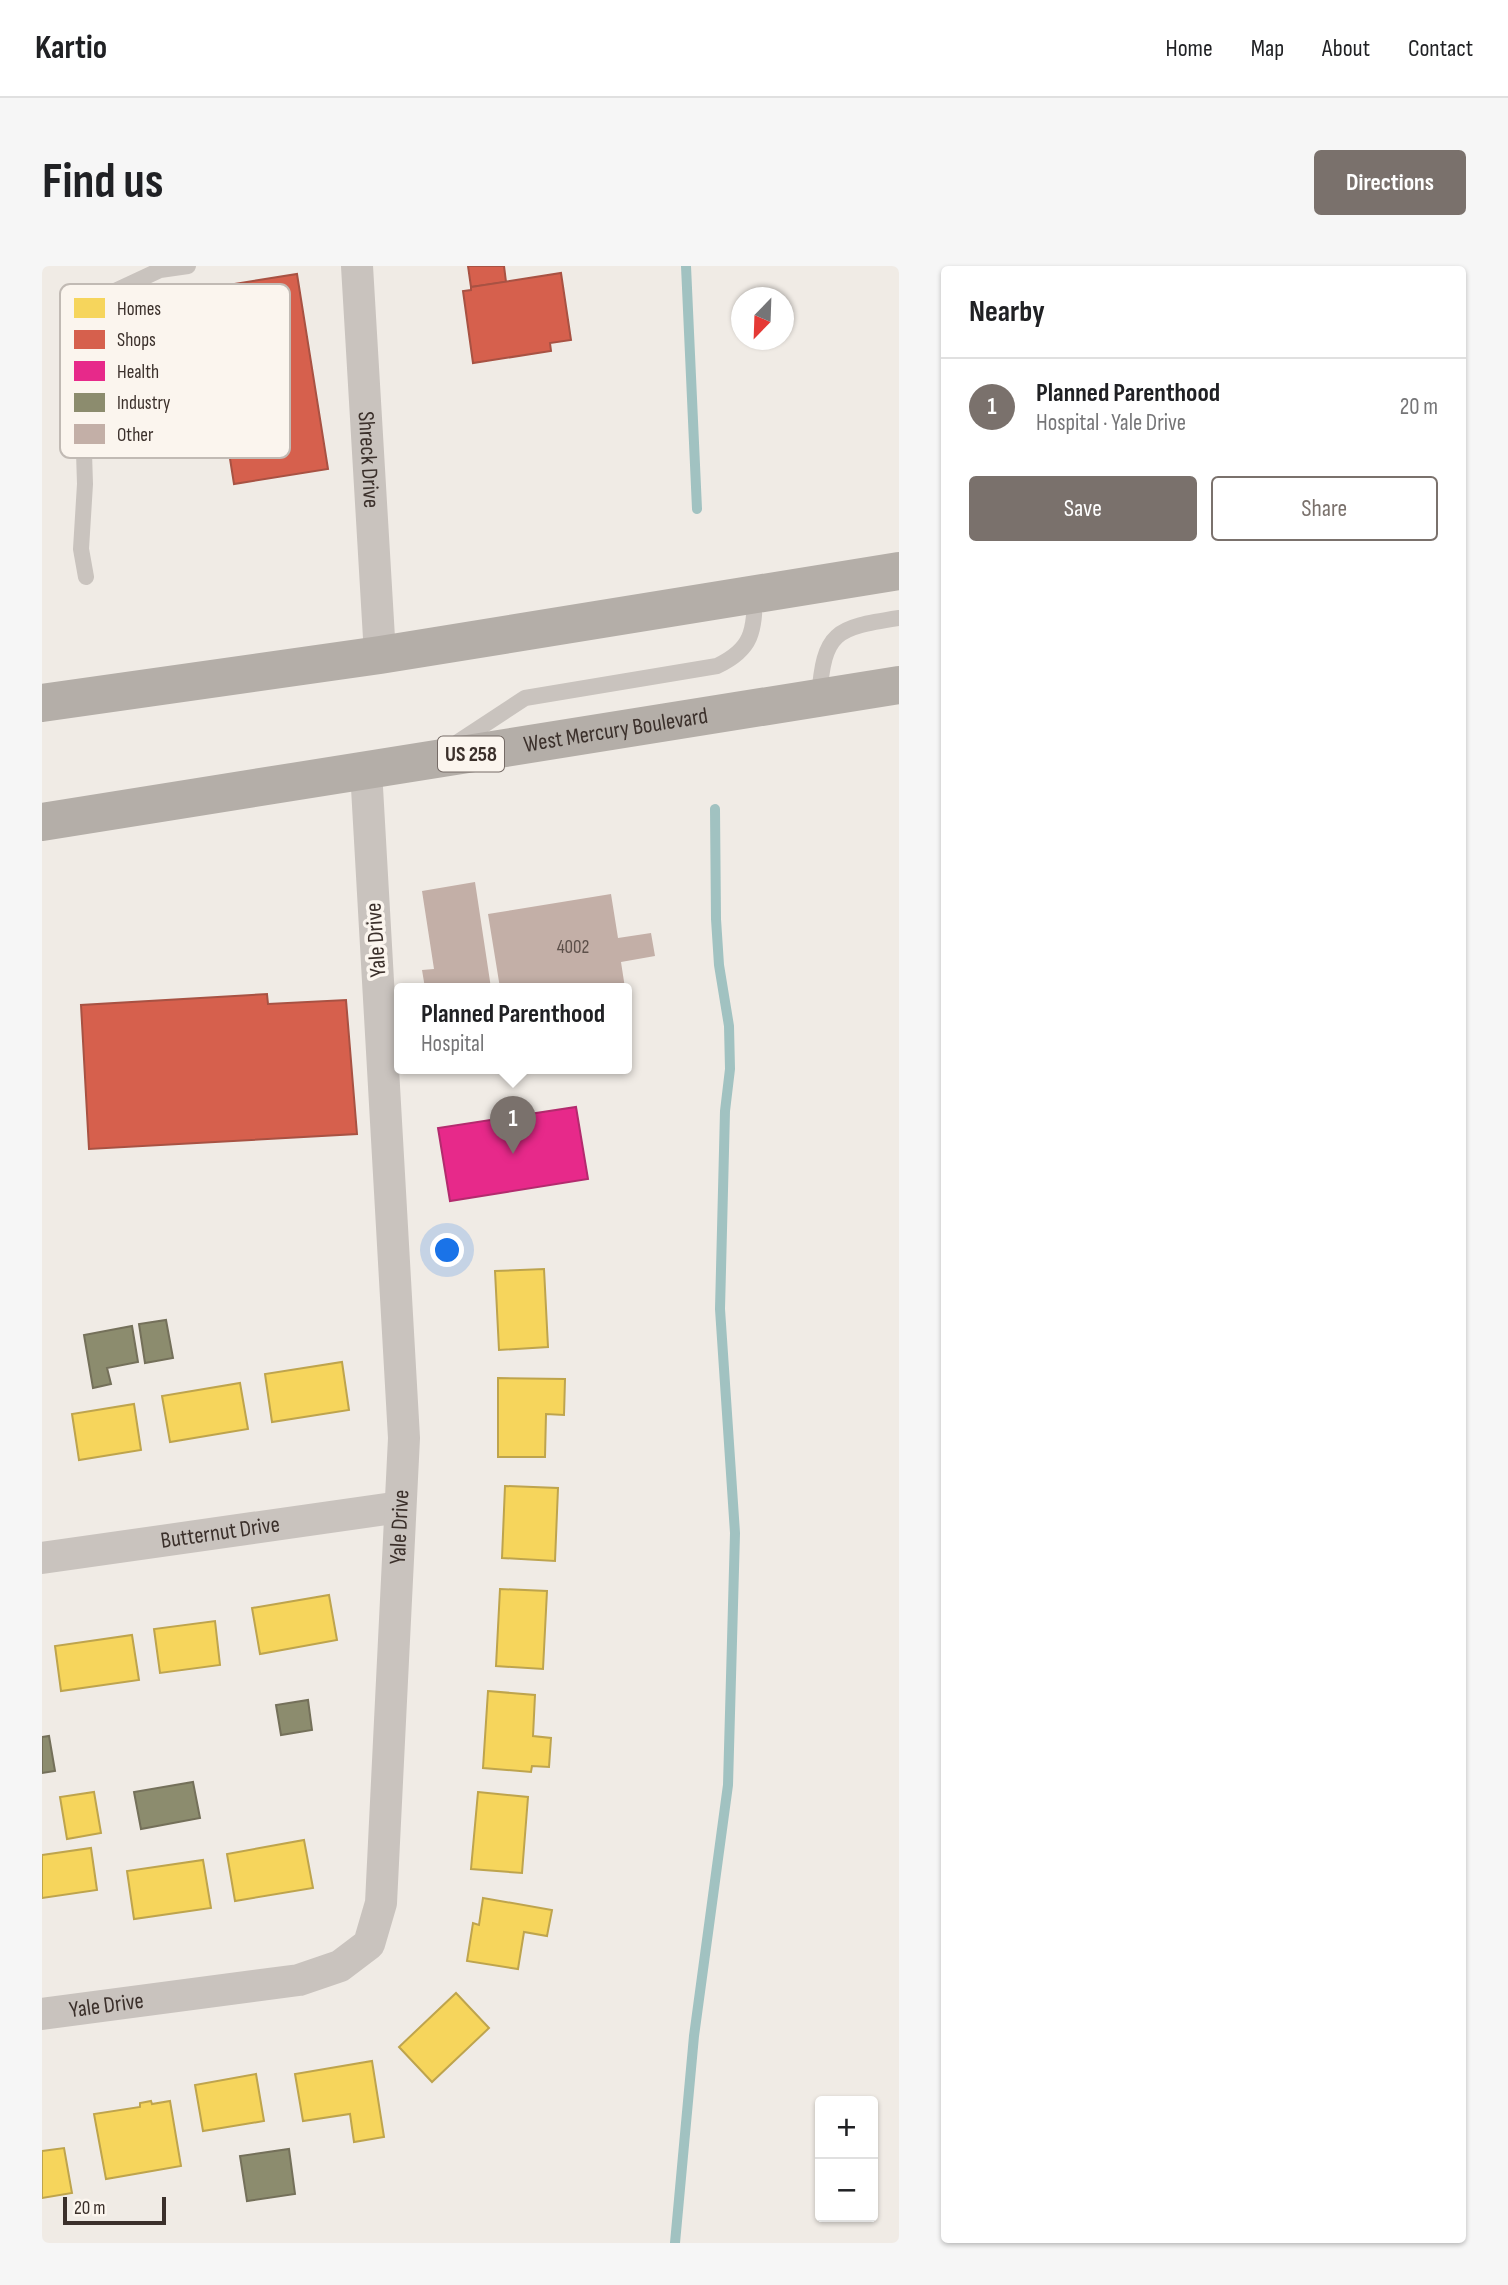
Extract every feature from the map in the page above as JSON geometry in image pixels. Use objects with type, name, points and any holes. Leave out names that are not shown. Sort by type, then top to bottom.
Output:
[{"type":"highway","points":[[42,703],[380,655],[899,571]]},
{"type":"highway","name":"West Mercury Boulevard","points":[[42,821],[899,685]]},
{"type":"street","name":"Shreck Drive","points":[[357,266],[380,655]]},
{"type":"street","name":"Yale Drive","points":[[42,2014],[299,1980],[340,1966],[369,1944],[381,1903],[404,1438],[366,771]]},
{"type":"street","name":"Butternut Drive","points":[[42,1558],[400,1507]]},
{"type":"lane","points":[[130,284],[160,270],[188,266]]},
{"type":"lane","points":[[84,458],[81,549],[86,577]]},
{"type":"lane","points":[[429,761],[525,698],[717,666],[735,657],[747,643],[754,625],[755,594]]},
{"type":"lane","points":[[819,698],[822,661],[838,634],[856,625],[899,618]]},
{"type":"building: Homes","points":[[544,1269],[548,1347],[499,1350],[495,1271]]},
{"type":"building: Homes","points":[[342,1362],[349,1410],[272,1422],[265,1374]]},
{"type":"building: Homes","points":[[498,1378],[565,1379],[564,1415],[546,1414],[545,1457],[498,1457]]},
{"type":"building: Homes","points":[[240,1383],[248,1429],[170,1442],[162,1396]]},
{"type":"building: Homes","points":[[134,1404],[141,1450],[79,1460],[72,1414]]},
{"type":"building: Homes","points":[[505,1486],[558,1488],[555,1561],[502,1558]]},
{"type":"building: Homes","points":[[500,1589],[547,1591],[543,1669],[496,1666]]},
{"type":"building: Homes","points":[[329,1595],[337,1640],[260,1654],[252,1608]]},
{"type":"building: Homes","points":[[215,1621],[220,1665],[160,1673],[154,1629]]},
{"type":"building: Homes","points":[[132,1635],[139,1680],[61,1691],[55,1646]]},
{"type":"building: Homes","points":[[488,1691],[535,1695],[533,1736],[551,1738],[549,1767],[532,1766],[531,1772],[483,1768]]},
{"type":"building: Homes","points":[[94,1792],[101,1833],[67,1839],[60,1797]]},
{"type":"building: Homes","points":[[478,1792],[528,1797],[522,1873],[471,1869]]},
{"type":"building: Homes","points":[[304,1840],[313,1888],[235,1901],[227,1854]]},
{"type":"building: Homes","points":[[91,1848],[97,1890],[42,1898],[42,1855]]},
{"type":"building: Homes","points":[[203,1860],[211,1908],[134,1919],[127,1871]]},
{"type":"building: Homes","points":[[483,1898],[552,1910],[547,1936],[524,1932],[518,1969],[467,1961],[473,1923],[479,1925]]},
{"type":"building: Homes","points":[[456,1993],[489,2028],[432,2082],[399,2047]]},
{"type":"building: Homes","points":[[372,2061],[384,2137],[354,2142],[350,2114],[303,2121],[295,2074]]},
{"type":"building: Homes","points":[[256,2074],[264,2121],[203,2131],[195,2085]]},
{"type":"building: Homes","points":[[151,2101],[152,2104],[170,2101],[181,2166],[106,2179],[94,2114],[140,2107],[140,2103]]},
{"type":"building: Homes","points":[[64,2148],[72,2193],[42,2198],[42,2151]]},
{"type":"building: Shops","points":[[468,266],[504,266],[506,282],[471,287]]},
{"type":"building: Shops","points":[[561,273],[571,340],[550,343],[551,351],[473,363],[463,291],[471,290],[471,287]]},
{"type":"building: Shops","points":[[297,274],[328,469],[234,484],[230,458],[290,458],[290,284],[234,284]]},
{"type":"building: Shops","points":[[267,994],[268,1004],[346,1000],[357,1134],[89,1149],[81,1005]]},
{"type":"building: Health","points":[[576,1107],[588,1179],[450,1201],[438,1128]]},
{"type":"building: Industry","points":[[166,1320],[173,1358],[145,1363],[139,1324]]},
{"type":"building: Industry","points":[[132,1326],[138,1362],[107,1368],[111,1384],[93,1388],[84,1335]]},
{"type":"building: Industry","points":[[308,1700],[312,1730],[281,1735],[276,1705]]},
{"type":"building: Industry","points":[[49,1736],[55,1771],[42,1773],[42,1737]]},
{"type":"building: Industry","points":[[193,1782],[200,1818],[141,1829],[134,1792]]},
{"type":"building: Industry","points":[[289,2149],[295,2194],[247,2201],[240,2156]]},
{"type":"building: Other","points":[[475,882],[490,983],[424,983],[422,970],[434,969],[422,891]]},
{"type":"building: Other","points":[[611,894],[618,938],[651,933],[655,956],[621,962],[624,983],[499,983],[488,914]]},
{"type":"waterway","points":[[686,266],[697,509]]},
{"type":"waterway","points":[[675,2243],[694,2036],[728,1785],[735,1533],[720,1309],[725,1111],[730,1069],[729,1026],[719,965],[716,919],[715,809]]},
{"type":"place","name":"Planned Parenthood","points":[[513,1154]]}]
